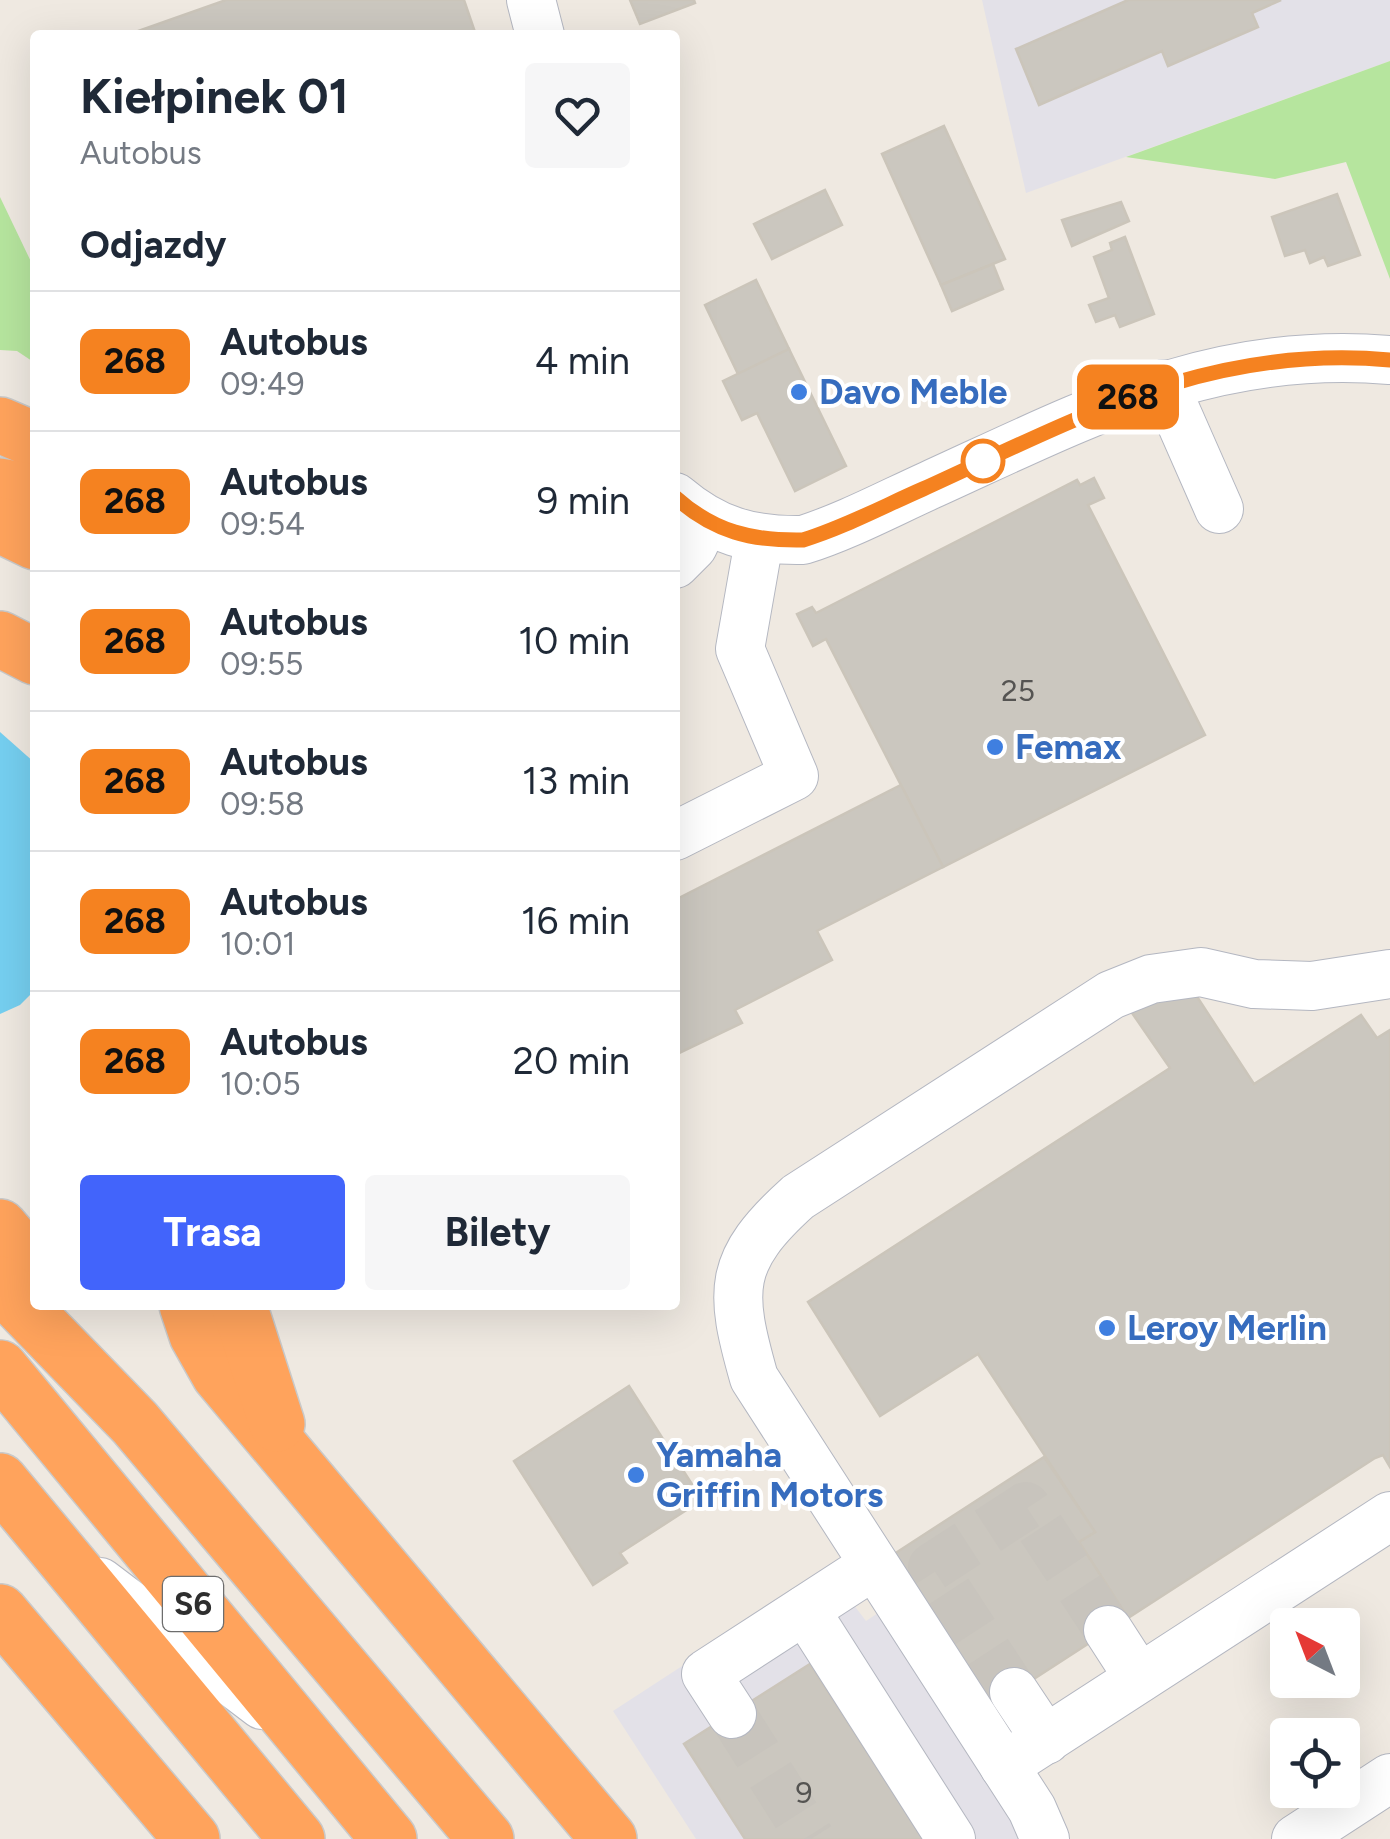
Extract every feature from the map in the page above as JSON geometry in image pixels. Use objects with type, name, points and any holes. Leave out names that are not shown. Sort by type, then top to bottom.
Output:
[{"type":"highway","points":[[0,425],[30,438]]},
{"type":"highway","points":[[0,486],[30,491]]},
{"type":"highway","points":[[0,525],[30,540]]},
{"type":"highway","points":[[0,639],[30,654]]},
{"type":"highway","points":[[0,1227],[30,1262]]},
{"type":"highway","points":[[0,1284],[135,1423],[486,1839]]},
{"type":"highway","points":[[70,1310],[118,1366],[135,1423]]},
{"type":"highway","points":[[189,1310],[197,1335],[219,1374],[608,1839]]},
{"type":"highway","points":[[242,1310],[286,1450]]},
{"type":"highway","name":"S6","points":[[0,1368],[388,1839]]},
{"type":"highway","name":"S6","points":[[0,1481],[297,1839]]},
{"type":"highway","points":[[0,1612],[192,1839]]},
{"type":"street","points":[[532,0],[539,30]]},
{"type":"street","points":[[680,559],[693,546],[690,510],[759,541],[803,540],[1096,410],[1164,384],[1238,364],[1294,358],[1390,360]]},
{"type":"street","points":[[1164,384],[1219,509]]},
{"type":"street","points":[[680,833],[794,776],[740,649],[759,541]]},
{"type":"street","points":[[1045,1839],[1032,1809],[754,1378],[738,1322],[736,1288],[763,1229],[798,1197],[1111,995],[1152,979],[1201,972],[1254,984],[1312,986],[1390,974]]},
{"type":"street","points":[[107,1502],[245,1778]]},
{"type":"street","points":[[1004,1766],[1390,1516]]},
{"type":"street","points":[[54,1548],[301,1734]]},
{"type":"street","points":[[732,1714],[706,1674],[874,1565]]},
{"type":"street","points":[[805,1610],[951,1839]]},
{"type":"street","points":[[1108,1630],[1140,1678]]},
{"type":"street","points":[[1014,1692],[1046,1740]]},
{"type":"street","points":[[1296,1839],[1390,1778]]},
{"type":"shaded area","points":[[982,0],[1390,0],[1390,61],[1026,193]]},
{"type":"shaded area","points":[[828,1571],[866,1621],[878,1613],[1009,1810],[1018,1839],[696,1839],[613,1711]]},
{"type":"green space","points":[[1390,61],[1390,279],[1346,162],[1275,179],[1126,157]]},
{"type":"green space","points":[[0,197],[30,260],[30,360],[17,351],[0,350]]},
{"type":"water","points":[[0,732],[30,759],[30,995],[20,1005],[0,1014]]},
{"type":"building","points":[[226,0],[464,0],[474,30],[141,30]]},
{"type":"building","points":[[630,0],[694,0],[695,3],[640,24]]},
{"type":"building","points":[[1128,0],[1281,0],[1252,13],[1258,27],[1168,66],[1162,51],[1039,105],[1016,49]]},
{"type":"building","points":[[944,126],[1005,259],[941,285],[882,154]]},
{"type":"building","points":[[825,190],[842,225],[772,259],[754,224]]},
{"type":"building","points":[[1337,194],[1360,255],[1328,266],[1324,257],[1310,263],[1305,250],[1285,256],[1272,217]]},
{"type":"building","points":[[1121,202],[1129,221],[1072,246],[1062,220]]},
{"type":"building","points":[[1125,237],[1154,314],[1120,327],[1115,315],[1096,322],[1089,305],[1109,298],[1094,257],[1112,250],[1110,243]]},
{"type":"building","points":[[993,264],[1003,289],[952,311],[941,285]]},
{"type":"building","points":[[756,280],[789,349],[738,374],[705,305]]},
{"type":"building","points":[[789,349],[846,466],[795,491],[757,413],[742,420],[723,381]]},
{"type":"building","points":[[1094,478],[1104,498],[1088,505],[1205,735],[943,867],[826,639],[813,646],[797,614],[812,607],[816,613],[1077,480],[1080,485]]},
{"type":"building","points":[[901,785],[943,867],[817,931],[832,960],[735,1010],[742,1023],[680,1053],[680,897]]},
{"type":"building","name":"Leroy Merlin","points":[[1192,989],[1254,1084],[1361,1015],[1377,1038],[1390,1030],[1390,1467],[1383,1455],[1375,1458],[1128,1618],[1079,1542],[1095,1532],[978,1354],[880,1416],[808,1302],[1170,1068],[1130,1010]]},
{"type":"building","points":[[629,1386],[702,1500],[620,1553],[627,1563],[593,1585],[514,1461]]},
{"type":"building","points":[[1044,1457],[1095,1532],[1079,1542],[1128,1618],[992,1706],[894,1554]]},
{"type":"building","points":[[810,1664],[923,1839],[745,1839],[684,1744]]},
{"type":"tunnel","points":[[1014,1692],[932,1567],[1026,1506],[1108,1630]]},
{"type":"tunnel","points":[[732,1714],[811,1839]]},
{"type":"bus line","name":"268","points":[[680,501],[704,522],[759,541],[803,540],[1096,410],[1164,384],[1238,364],[1294,358],[1390,360]]},
{"type":"place","name":"Davo Meble","points":[[799,392]]},
{"type":"place","name":"Femax","points":[[995,747]]},
{"type":"place","name":"Leroy Merlin","points":[[1107,1328]]},
{"type":"place","name":"Yamaha Griffin Motors","points":[[636,1475]]}]
